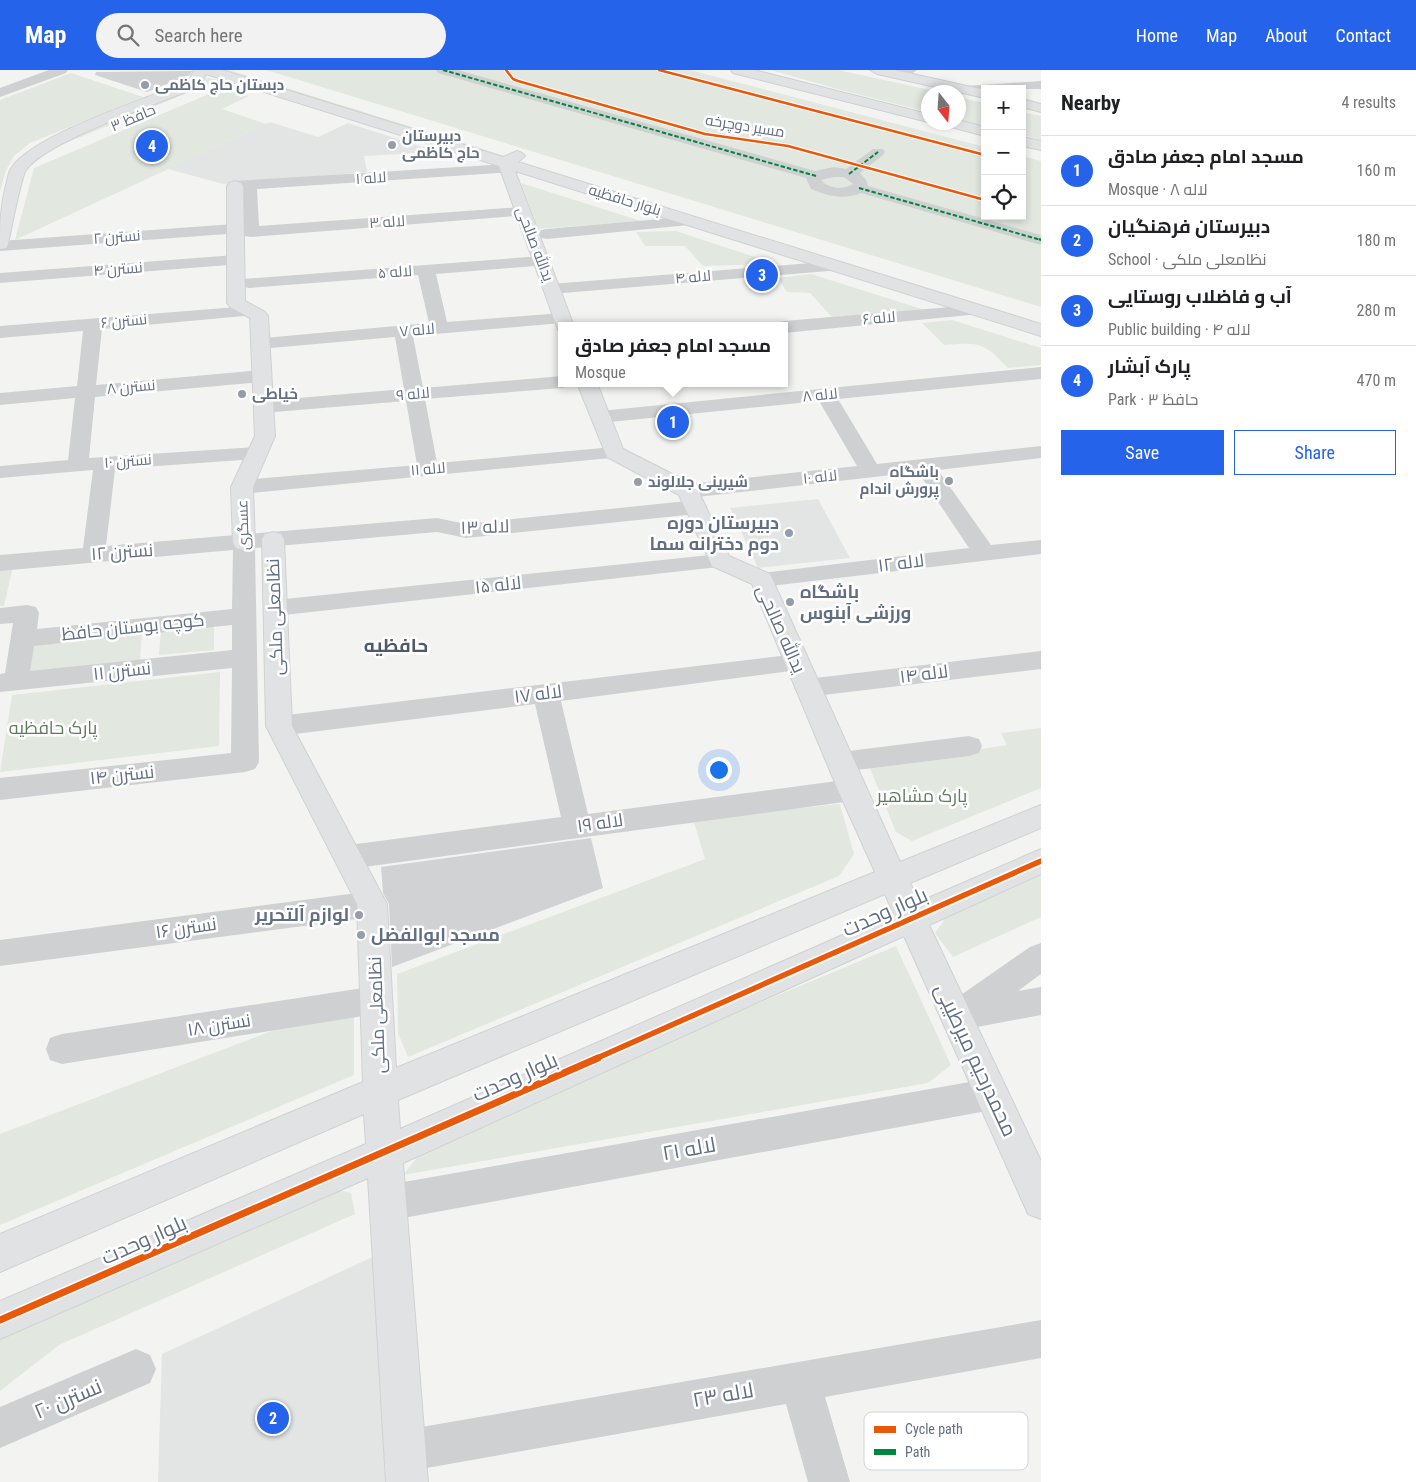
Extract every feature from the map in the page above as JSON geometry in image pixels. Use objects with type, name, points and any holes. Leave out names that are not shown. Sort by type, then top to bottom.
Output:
[{"type":"street","points":[[0,93],[61,70]]},
{"type":"street","name":"حافظ ۳","points":[[18,169],[33,155],[54,142],[191,84],[196,81],[201,70]]},
{"type":"street","name":"بلوار حافظیه","points":[[208,70],[835,266],[980,304],[1041,316]]},
{"type":"street","name":"بلوار حافظیه","points":[[237,70],[510,163],[980,304],[1041,330]]},
{"type":"street","points":[[443,70],[466,73],[816,176],[828,172],[849,174],[861,181],[859,188]]},
{"type":"street","points":[[738,70],[921,116]]},
{"type":"street","points":[[881,71],[910,70]]},
{"type":"street","points":[[881,71],[943,85]]},
{"type":"street","points":[[10,76],[28,82]]},
{"type":"street","name":"حافظ ۳","points":[[18,169],[57,150],[211,86],[253,83]]},
{"type":"street","points":[[966,90],[1041,85]]},
{"type":"street","points":[[966,90],[981,93]]},
{"type":"street","points":[[1026,104],[1041,108]]},
{"type":"street","points":[[966,127],[981,131]]},
{"type":"street","points":[[1026,142],[1041,146]]},
{"type":"street","points":[[849,174],[878,152]]},
{"type":"street","name":"لاله ۱","points":[[242,186],[510,163]]},
{"type":"street","name":"یدالله صالحی","points":[[510,163],[522,212],[564,322]]},
{"type":"street","points":[[0,245],[18,169]]},
{"type":"street","points":[[816,176],[813,179],[817,186],[830,191],[847,192],[859,188],[1041,240]]},
{"type":"street","name":"عسگری","points":[[242,186],[243,230],[236,260],[236,303],[259,316],[266,436],[242,487],[245,762]]},
{"type":"street","name":"لاله ۳","points":[[243,230],[522,212]]},
{"type":"street","points":[[547,234],[693,221]]},
{"type":"street","name":"نسترن ۲","points":[[0,245],[243,230]]},
{"type":"street","name":"نسترن ۴","points":[[0,278],[236,260]]},
{"type":"street","name":"لاله ۵","points":[[250,284],[541,261]]},
{"type":"street","name":"لاله ۴","points":[[551,289],[835,266]]},
{"type":"street","points":[[426,270],[440,328]]},
{"type":"street","name":"لاله ۶","points":[[788,327],[980,304]]},
{"type":"street","name":"نسترن ۶","points":[[0,332],[249,311]]},
{"type":"street","name":"لاله ۷","points":[[271,342],[440,328],[558,322]]},
{"type":"street","points":[[78,465],[93,324]]},
{"type":"street","points":[[403,331],[428,469]]},
{"type":"street","name":"لاله ۸","points":[[600,417],[714,398],[825,394],[1041,373]]},
{"type":"street","name":"نسترن ۸","points":[[0,399],[261,376]]},
{"type":"street","name":"لاله ۹","points":[[263,407],[558,382]]},
{"type":"street","points":[[589,387],[614,453],[692,499],[720,561]]},
{"type":"street","points":[[825,394],[871,471]]},
{"type":"street","name":"لاله ۱۰","points":[[692,499],[871,471],[1041,452]]},
{"type":"street","name":"نسترن ۱۰","points":[[0,472],[257,453]]},
{"type":"street","name":"لاله ۱۱","points":[[242,487],[614,453]]},
{"type":"street","points":[[94,554],[105,463]]},
{"type":"street","points":[[924,465],[985,554]]},
{"type":"street","name":"لاله ۱۳","points":[[244,543],[437,525],[466,531],[692,499]]},
{"type":"street","name":"نظامعلی ملکی","points":[[273,539],[279,726],[372,904],[380,1091],[406,1466]]},
{"type":"street","name":"نسترن ۱۲","points":[[0,563],[244,543]]},
{"type":"street","name":"لاله ۱۲","points":[[762,579],[1041,547]]},
{"type":"street","name":"یدالله صالحی","points":[[720,561],[762,579],[807,688],[893,879]]},
{"type":"street","name":"لاله ۱۵","points":[[244,637],[275,621],[720,561]]},
{"type":"street","points":[[0,616],[27,613],[23,639],[8,682]]},
{"type":"street","name":"کوچه بوستان حافظ","points":[[23,639],[244,637]]},
{"type":"street","name":"نسترن ۱۱","points":[[8,682],[244,637]]},
{"type":"street","name":"لاله ۱۴","points":[[807,688],[1041,660]]},
{"type":"street","name":"لاله ۱۷","points":[[279,726],[797,663]]},
{"type":"street","points":[[546,694],[577,826]]},
{"type":"street","points":[[840,762],[969,746]]},
{"type":"street","name":"نسترن ۱۴","points":[[0,789],[245,762]]},
{"type":"street","name":"لاله ۱۹","points":[[348,857],[852,790]]},
{"type":"street","name":"بلوار وحدت","points":[[0,1253],[380,1091],[1041,816]]},
{"type":"street","name":"بلوار وحدت","points":[[0,1320],[385,1153],[1041,861]]},
{"type":"street","name":"محمدرحیم میرطیبی","points":[[893,879],[1041,1202]]},
{"type":"street","name":"نسترن ۱۶","points":[[0,953],[372,904]]},
{"type":"street","points":[[956,1016],[1041,957]]},
{"type":"street","name":"نسترن ۱۸","points":[[62,1049],[376,1000]]},
{"type":"street","points":[[956,1016],[1041,1000]]},
{"type":"street","name":"لاله ۲۱","points":[[387,1203],[992,1094]]},
{"type":"street","name":"لاله ۲۳","points":[[406,1466],[800,1381],[1041,1339]]},
{"type":"street","name":"نسترن ۲۰","points":[[0,1428],[136,1370]]},
{"type":"street","points":[[800,1381],[829,1482]]},
{"type":"shaded area","points":[[270,122],[318,137],[348,123],[438,152],[364,156],[367,172],[223,184],[168,169]]},
{"type":"shaded area","name":"دبیرستان دوره دوم دخترانه سما","points":[[818,499],[850,558],[758,568],[730,508]]},
{"type":"shaded area","points":[[377,1255],[389,1482],[158,1482],[162,1354]]},
{"type":"green space","points":[[218,70],[228,70],[505,156],[504,158]]},
{"type":"green space","points":[[266,70],[690,70],[981,146],[981,220],[1026,220],[1026,157],[1041,161],[1041,307]]},
{"type":"green space","points":[[771,70],[838,70],[921,88],[921,110]]},
{"type":"green space","points":[[71,73],[143,97],[30,143],[14,156],[6,170],[0,191],[0,100]]},
{"type":"green space","points":[[208,78],[218,80],[59,146],[54,145]]},
{"type":"green space","points":[[223,88],[249,96],[222,109],[266,124],[15,240],[34,168]]},
{"type":"green space","points":[[966,99],[981,102],[981,125],[966,121]]},
{"type":"green space","points":[[1026,113],[1041,116],[1041,140],[1026,136]]},
{"type":"green space","points":[[521,183],[641,221],[538,229]]},
{"type":"green space","points":[[676,231],[776,264],[703,266],[685,246],[645,246],[636,232]]},
{"type":"green space","points":[[811,274],[925,310],[832,317],[810,293],[787,292],[778,278]]},
{"type":"green space","points":[[952,320],[1041,348],[1041,365],[1008,368],[993,353],[980,346],[973,344],[944,345],[922,323]]},
{"type":"green space","points":[[13,566],[4,606],[0,606],[0,567]]},
{"type":"green space","points":[[214,625],[214,650],[159,655],[161,630]]},
{"type":"green space","points":[[142,632],[140,662],[28,674],[33,643]]},
{"type":"green space","name":"پارک حافظیه","points":[[220,672],[219,746],[0,772],[12,695]]},
{"type":"green space","name":"پارک مشاهیر","points":[[1041,728],[1041,788],[912,841],[896,832],[869,766],[1007,745],[1001,733]]},
{"type":"green space","points":[[840,804],[854,854],[839,876],[408,1057],[398,1033],[397,974],[705,859],[693,819]]},
{"type":"green space","points":[[1041,872],[1041,917],[953,957],[935,933],[949,913]]},
{"type":"green space","points":[[896,946],[951,1065],[928,1083],[403,1175],[432,1139]]},
{"type":"green space","points":[[354,1000],[354,1075],[0,1225],[0,1134]]},
{"type":"green space","points":[[328,1187],[351,1193],[355,1214],[59,1345],[0,1391],[0,1334]]},
{"type":"building","name":"دبستان حاج کاظمی","points":[[192,71],[190,75],[147,92],[95,75],[96,72]]},
{"type":"building","points":[[591,838],[603,888],[392,967],[389,904],[383,893],[381,867]]},
{"type":"marked path","points":[[443,70],[816,176]]},
{"type":"marked path","points":[[849,174],[878,152]]},
{"type":"marked path","points":[[859,188],[1041,240]]},
{"type":"cycle path","name":"مسیر دوچرخه","points":[[506,70],[513,79],[518,81],[705,134],[788,146],[981,199]]},
{"type":"cycle path","points":[[659,70],[981,154]]},
{"type":"cycle path","points":[[0,1320],[385,1153],[1041,861]]},
{"type":"place","name":"دبستان حاج کاظمی","points":[[145,85]]},
{"type":"place","name":"دبیرستان حاج کاظمی","points":[[392,145]]},
{"type":"place","name":"پارک آبشار","points":[[152,146]]},
{"type":"place","name":"آب و فاضلاب روستایی","points":[[762,275]]},
{"type":"place","name":"خیاطی","points":[[242,394]]},
{"type":"place","name":"مسجد امام جعفر صادق","points":[[673,422]]},
{"type":"place","name":"باشگاه پرورش اندام","points":[[949,481]]},
{"type":"place","name":"شیرینی جلالوند","points":[[638,482]]},
{"type":"place","name":"دبیرستان دوره دوم دخترانه سما","points":[[789,533]]},
{"type":"place","name":"باشگاه ورزشی آبنوس","points":[[790,602]]},
{"type":"place","name":"لوازم آلتحریر","points":[[359,915]]},
{"type":"place","name":"مسجد ابوالفضل","points":[[361,935]]},
{"type":"place","name":"دبیرستان فرهنگیان","points":[[273,1418]]},
{"type":"district","name":"حافظیه","points":[[396,645]]}]
